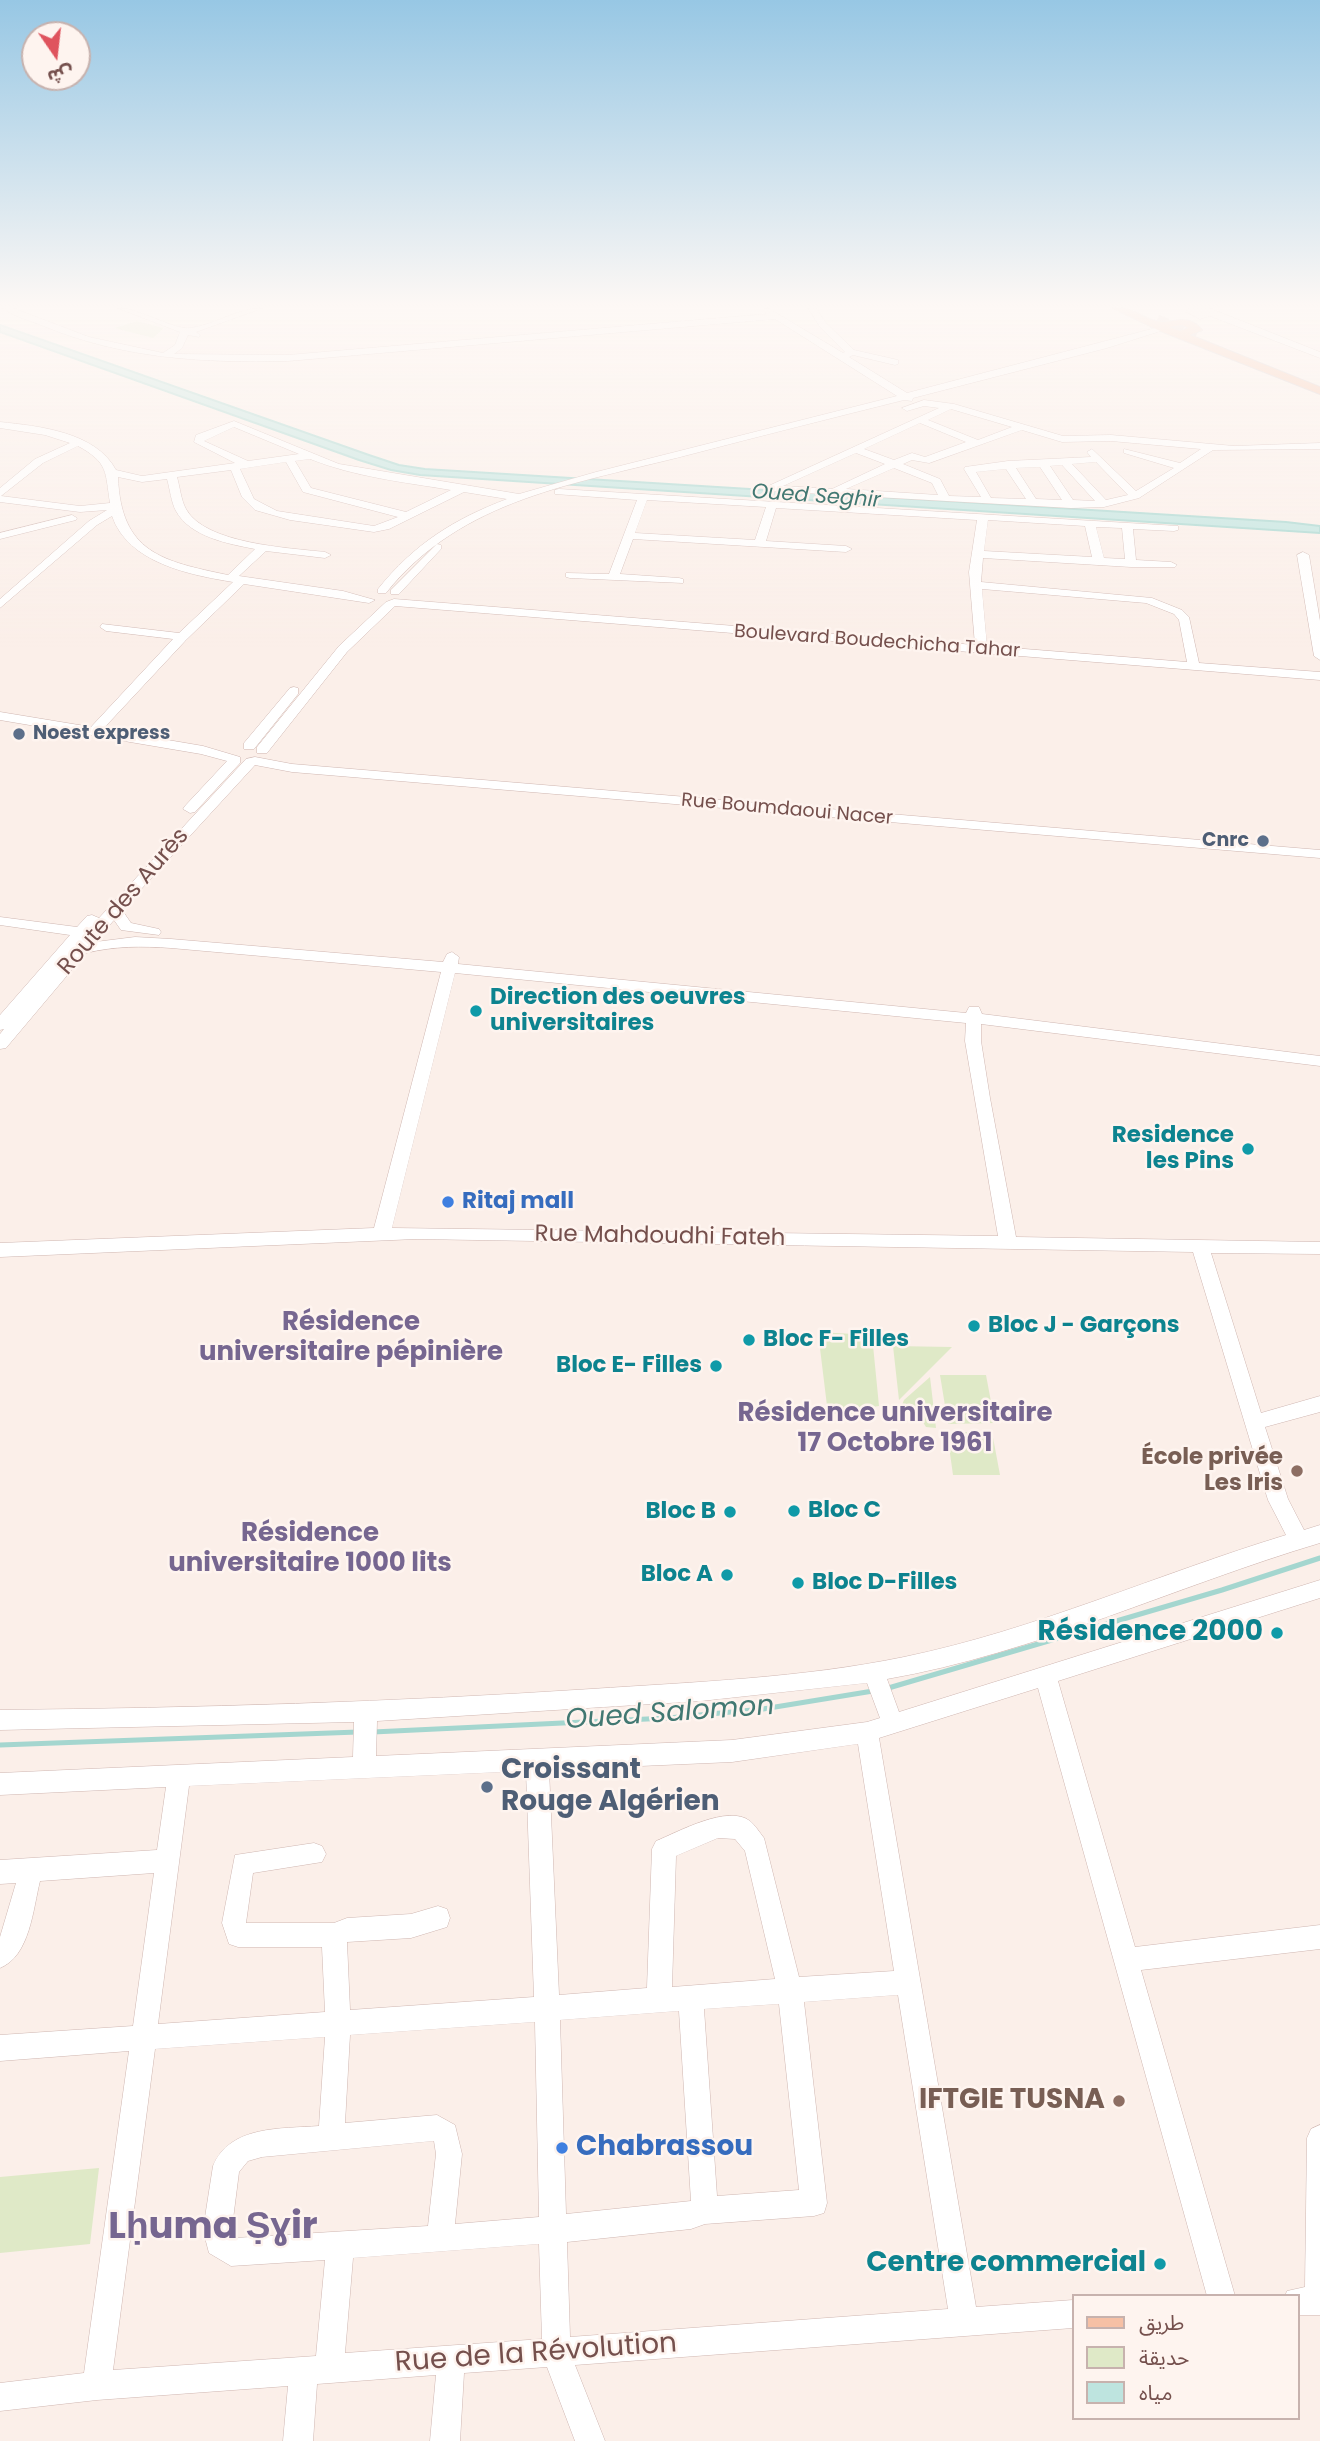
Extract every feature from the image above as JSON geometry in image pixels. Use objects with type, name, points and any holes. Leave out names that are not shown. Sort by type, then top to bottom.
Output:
[{"type":"street","name":"Route des Aurès","points":[[0,1044],[87,933],[343,649],[385,597],[448,540],[522,500],[815,422]]},
{"type":"street","name":"Route des Aurès","points":[[606,476],[821,422]]},
{"type":"street","points":[[916,422],[768,488],[1071,505],[1104,504],[1135,496],[1211,447]]},
{"type":"street","points":[[925,422],[974,442]]},
{"type":"street","points":[[1005,422],[1050,436],[1080,439],[1111,438],[1234,450],[1320,446]]},
{"type":"street","points":[[247,465],[199,442],[200,437],[234,424],[311,456],[370,474],[522,500]]},
{"type":"street","points":[[0,425],[41,429],[77,443],[106,461],[113,473],[113,509]]},
{"type":"street","points":[[831,492],[912,456],[925,461],[1022,427]]},
{"type":"street","points":[[1080,439],[1135,496]]},
{"type":"street","points":[[0,493],[39,461],[77,443]]},
{"type":"street","points":[[856,449],[936,481],[946,499]]},
{"type":"street","points":[[1128,451],[1182,467]]},
{"type":"street","points":[[113,473],[133,479],[311,456]]},
{"type":"street","points":[[988,501],[969,469],[1098,458]]},
{"type":"street","points":[[289,459],[307,490],[408,516]]},
{"type":"street","points":[[1064,461],[1104,504]]},
{"type":"street","points":[[1042,462],[1071,505]]},
{"type":"street","points":[[1008,464],[1033,502]]},
{"type":"street","points":[[234,466],[252,503],[280,515],[374,529],[385,527],[461,489]]},
{"type":"street","points":[[172,475],[182,511],[194,523],[214,534],[264,547],[326,555]]},
{"type":"street","points":[[561,489],[643,497],[1174,528]]},
{"type":"street","points":[[613,578],[643,497]]},
{"type":"street","points":[[0,499],[113,509]]},
{"type":"street","points":[[759,544],[772,504]]},
{"type":"street","points":[[0,605],[93,523],[113,509]]},
{"type":"street","name":"Boulevard Boudechicha Tahar","points":[[113,509],[125,533],[152,554],[183,568],[237,578],[498,612],[1320,676]]},
{"type":"street","points":[[981,650],[976,585],[983,516]]},
{"type":"street","points":[[0,536],[72,518]]},
{"type":"street","points":[[1090,523],[1098,562]]},
{"type":"street","points":[[1127,525],[1131,564]]},
{"type":"street","points":[[630,536],[846,549]]},
{"type":"street","points":[[94,732],[264,547]]},
{"type":"street","points":[[979,554],[1171,565]]},
{"type":"street","points":[[1303,555],[1320,656]]},
{"type":"street","points":[[570,576],[679,581]]},
{"type":"street","points":[[976,585],[1148,600],[1178,612],[1185,619],[1194,666]]},
{"type":"street","points":[[106,627],[182,637]]},
{"type":"street","points":[[0,716],[248,755]]},
{"type":"street","name":"Route des Aurès","points":[[0,1025],[71,956],[87,933],[114,910],[248,755]]},
{"type":"street","name":"Rue Boumdaoui Nacer","points":[[248,755],[332,765],[1320,847]]},
{"type":"street","name":"Rue Boumdaoui Nacer","points":[[248,755],[306,769],[1320,854]]},
{"type":"street","points":[[114,910],[126,927],[146,937]]},
{"type":"street","points":[[0,921],[87,933]]},
{"type":"street","points":[[71,956],[107,943],[146,937],[611,977],[1320,1049]]},
{"type":"street","points":[[381,1235],[450,962]]},
{"type":"street","points":[[973,1013],[1320,1060]]},
{"type":"street","points":[[973,1013],[982,1098],[1009,1241]]},
{"type":"street","name":"Rue Mahdoudhi Fateh","points":[[0,1250],[415,1233],[1320,1248]]},
{"type":"street","points":[[1199,1244],[1278,1500],[1299,1540]]},
{"type":"street","points":[[1254,1423],[1320,1404]]},
{"type":"street","points":[[0,1720],[366,1716],[780,1685],[874,1674],[940,1659],[1041,1630],[1149,1590],[1320,1534]]},
{"type":"street","points":[[0,1784],[179,1777],[365,1763],[537,1761],[732,1751],[867,1731],[891,1718],[1046,1676],[1320,1589]]},
{"type":"street","points":[[874,1674],[891,1718]]},
{"type":"street","points":[[1046,1676],[1220,2294]]},
{"type":"street","points":[[365,1763],[366,1716]]},
{"type":"street","points":[[867,1731],[964,2322]]},
{"type":"street","points":[[537,1761],[556,2353],[590,2441]]},
{"type":"street","points":[[97,2386],[179,1777]]},
{"type":"street","points":[[440,2239],[449,2154],[446,2134],[437,2128],[424,2127],[262,2144],[240,2150],[226,2166],[217,2236],[219,2243],[231,2252],[340,2246],[440,2239],[553,2231],[691,2215],[705,2210],[814,2203],[790,1991],[756,1846],[741,1828],[718,1827],[664,1849],[659,2001]]},
{"type":"street","points":[[314,1854],[243,1863],[234,1923],[238,1935],[334,1935],[346,1930],[411,1926],[438,1918]]},
{"type":"street","points":[[0,1872],[166,1861]]},
{"type":"street","points":[[0,1956],[13,1940],[31,1870]]},
{"type":"street","points":[[331,2136],[338,2024],[334,1935]]},
{"type":"street","points":[[1126,1959],[1320,1937]]},
{"type":"street","points":[[0,2048],[908,1982]]},
{"type":"street","points":[[691,1998],[705,2210]]},
{"type":"street","points":[[1312,2301],[1320,2138]]},
{"type":"street","points":[[298,2441],[317,2370],[340,2246]]},
{"type":"street","name":"Rue de la Révolution","points":[[0,2397],[97,2386],[1072,2314]]},
{"type":"street","points":[[445,2441],[451,2360]]},
{"type":"green space","points":[[818,1332],[872,1335],[879,1406],[867,1408],[860,1414],[828,1414]]},
{"type":"green space","points":[[893,1346],[952,1347],[899,1400]]},
{"type":"green space","points":[[940,1375],[986,1375],[995,1423],[948,1424]]},
{"type":"green space","points":[[930,1377],[936,1428],[926,1427],[919,1416],[902,1405],[904,1400]]},
{"type":"green space","points":[[947,1432],[992,1432],[1000,1475],[953,1475]]},
{"type":"green space","points":[[99,2168],[90,2244],[0,2253],[0,2177]]},
{"type":"water","name":"Oued Seghir","points":[[252,422],[276,422],[399,465],[425,469],[1286,522],[1320,526],[1320,533],[420,475],[359,460]]},
{"type":"waterway","name":"Oued Salomon","points":[[885,1689],[1222,1590],[1320,1558]]},
{"type":"waterway","name":"Oued Salomon","points":[[373,1732],[668,1718],[763,1709],[873,1691]]},
{"type":"waterway","name":"Oued Salomon","points":[[0,1745],[358,1732]]},
{"type":"place","name":"Noest express","points":[[19,734]]},
{"type":"place","name":"Cnrc","points":[[1263,841]]},
{"type":"place","name":"Direction des oeuvres universitaires","points":[[476,1011]]},
{"type":"place","name":"Residence les Pins","points":[[1248,1149]]},
{"type":"place","name":"Ritaj mall","points":[[448,1202]]},
{"type":"place","name":"Bloc J - Garçons","points":[[974,1326]]},
{"type":"place","name":"Bloc F- Filles","points":[[749,1340]]},
{"type":"place","name":"Bloc E- Filles","points":[[716,1366]]},
{"type":"place","name":"École privée Les Iris","points":[[1297,1471]]},
{"type":"place","name":"Bloc C","points":[[794,1511]]},
{"type":"place","name":"Bloc B","points":[[730,1512]]},
{"type":"place","name":"Bloc A","points":[[727,1575]]},
{"type":"place","name":"Bloc D-Filles","points":[[798,1583]]},
{"type":"place","name":"Résidence 2000","points":[[1277,1633]]},
{"type":"place","name":"Croissant Rouge Algérien","points":[[487,1787]]},
{"type":"place","name":"IFTGIE TUSNA","points":[[1119,2101]]},
{"type":"place","name":"Chabrassou","points":[[562,2148]]},
{"type":"place","name":"Centre commercial","points":[[1160,2264]]},
{"type":"district","name":"Résidence universitaire pépinière","points":[[351,1338]]},
{"type":"district","name":"Résidence universitaire 17 Octobre 1961","points":[[895,1429]]},
{"type":"district","name":"Résidence universitaire 1000 lits","points":[[310,1549]]},
{"type":"district","name":"Lḥuma Ṣɣir","points":[[213,2229]]}]
